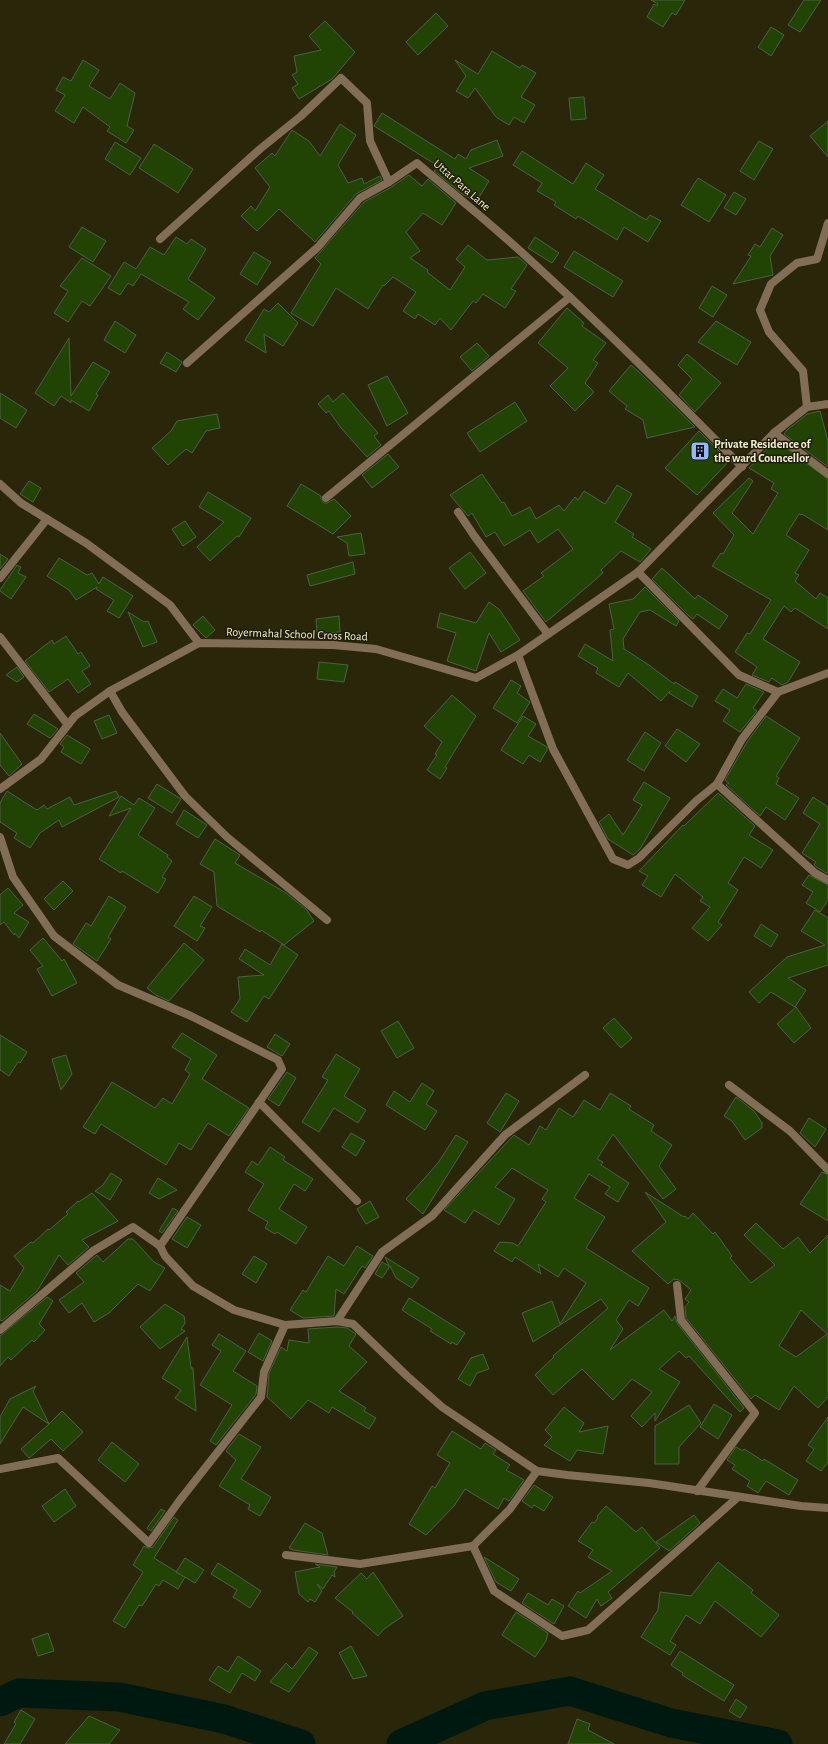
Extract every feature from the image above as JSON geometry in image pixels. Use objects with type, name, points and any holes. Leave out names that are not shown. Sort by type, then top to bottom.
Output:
[{"type":"street","points":[[160,239],[260,149],[301,116],[341,78],[367,103],[370,141],[389,182],[360,198],[318,247],[187,363]]},
{"type":"street","name":"Uttar Para Lane","points":[[389,182],[417,163],[517,248],[570,297],[657,380],[742,467]]},
{"type":"street","points":[[828,224],[817,258],[797,263],[771,284],[760,310],[769,332],[803,371],[807,407],[828,404]]},
{"type":"street","points":[[326,498],[570,297]]},
{"type":"street","name":"Royermahal School Cross Road","points":[[0,789],[41,759],[75,716],[110,691],[199,643],[333,645],[376,649],[476,678],[518,655],[638,572],[774,433],[807,407]]},
{"type":"street","points":[[774,433],[828,474]]},
{"type":"street","points":[[0,484],[21,504],[86,543],[170,605],[199,643]]},
{"type":"street","points":[[458,512],[475,538],[548,634]]},
{"type":"street","points":[[0,578],[47,519]]},
{"type":"street","points":[[638,572],[739,675],[778,692]]},
{"type":"street","points":[[0,637],[68,725]]},
{"type":"street","points":[[518,655],[553,749],[613,858],[628,865],[639,858],[696,801],[717,784],[742,738],[778,692],[828,673]]},
{"type":"street","points":[[110,691],[122,712],[185,796],[227,837],[327,920]]},
{"type":"street","points":[[717,784],[815,873],[828,880]]},
{"type":"street","points":[[0,838],[13,877],[54,936],[118,985],[191,1016],[278,1060],[282,1069],[160,1246]]},
{"type":"street","points":[[337,1321],[382,1252],[432,1216],[505,1136],[585,1075]]},
{"type":"street","points":[[729,1085],[790,1131],[828,1170]]},
{"type":"street","points":[[259,1102],[357,1201]]},
{"type":"street","points":[[0,1330],[93,1251],[133,1227],[160,1246],[165,1256],[193,1286],[234,1310],[285,1325],[337,1321],[353,1324],[442,1407],[537,1471],[649,1483],[801,1506],[828,1508]]},
{"type":"street","points":[[678,1285],[681,1320],[755,1413],[696,1491]]},
{"type":"street","points":[[0,1469],[58,1458],[148,1543],[261,1397],[264,1372],[285,1325]]},
{"type":"street","points":[[286,1555],[360,1564],[473,1546],[510,1509],[537,1471]]},
{"type":"street","points":[[473,1546],[494,1591],[562,1636],[588,1630],[738,1497]]},
{"type":"building","points":[[651,0],[685,0],[676,15],[672,13],[663,27],[647,17],[654,4],[657,6],[658,4]]},
{"type":"building","points":[[804,0],[821,0],[800,32],[788,25]]},
{"type":"building","points":[[436,13],[448,26],[418,55],[406,42]]},
{"type":"building","points":[[325,21],[355,52],[332,79],[299,99],[292,88],[298,84],[292,75],[297,72],[294,56],[321,50],[309,36]]},
{"type":"building","points":[[771,27],[784,35],[771,56],[758,47]]},
{"type":"building","points":[[492,51],[520,68],[522,65],[536,73],[521,97],[535,105],[524,123],[514,117],[509,125],[496,117],[475,88],[468,98],[456,91],[466,76],[455,60],[478,74]]},
{"type":"building","points":[[83,60],[99,70],[89,86],[110,99],[120,83],[135,93],[127,126],[134,130],[126,143],[107,131],[110,127],[83,107],[74,123],[55,111],[65,95],[56,90],[63,77],[71,81]]},
{"type":"building","points":[[584,97],[586,119],[571,120],[569,98]]},
{"type":"building","points":[[382,113],[455,159],[458,154],[466,159],[471,150],[497,140],[503,156],[469,168],[489,181],[476,202],[462,194],[434,171],[438,166],[374,126]]},
{"type":"building","points":[[828,121],[828,157],[810,136]]},
{"type":"building","points":[[340,124],[356,135],[338,165],[348,183],[362,178],[364,184],[380,176],[382,180],[356,194],[315,242],[279,209],[257,231],[241,216],[251,206],[255,211],[270,187],[255,168],[272,153],[275,156],[292,130],[309,141],[320,156]]},
{"type":"building","points":[[759,141],[773,149],[754,180],[740,171]]},
{"type":"building","points":[[115,142],[141,158],[130,175],[105,159]]},
{"type":"building","points":[[154,144],[193,169],[178,193],[139,168]]},
{"type":"building","points":[[522,151],[573,184],[586,163],[604,175],[595,189],[646,220],[650,215],[661,221],[648,242],[624,227],[617,240],[578,216],[576,219],[554,205],[556,202],[537,191],[542,183],[513,165]]},
{"type":"building","points":[[409,175],[422,186],[428,179],[456,203],[442,225],[423,213],[406,232],[420,251],[410,258],[428,270],[427,272],[450,290],[465,267],[456,259],[468,245],[487,260],[518,257],[527,265],[511,289],[516,291],[505,308],[483,294],[476,303],[473,301],[451,330],[440,318],[435,325],[418,314],[415,319],[403,311],[416,292],[393,277],[384,286],[383,285],[368,309],[336,288],[313,326],[291,313],[321,264],[315,258],[364,202],[390,188]]},
{"type":"building","points":[[698,178],[726,195],[709,222],[681,205]]},
{"type":"building","points":[[734,192],[746,199],[736,215],[724,208]]},
{"type":"building","points":[[82,227],[106,241],[93,262],[69,247]]},
{"type":"building","points":[[772,228],[783,235],[770,256],[773,275],[733,284],[751,256],[748,255],[755,244],[760,247]]},
{"type":"building","points":[[176,237],[187,244],[191,239],[206,249],[188,279],[215,298],[198,320],[183,309],[189,302],[141,274],[133,286],[128,283],[120,295],[108,288],[124,262],[136,269],[150,247],[164,255]]},
{"type":"building","points":[[535,237],[559,253],[552,263],[528,248]]},
{"type":"building","points":[[574,251],[623,281],[613,297],[564,267]]},
{"type":"building","points":[[254,252],[271,262],[257,285],[240,274]]},
{"type":"building","points":[[82,258],[111,276],[90,306],[82,301],[68,322],[54,313],[68,291],[60,286]]},
{"type":"building","points":[[712,286],[727,295],[713,317],[699,308]]},
{"type":"building","points":[[278,303],[298,323],[283,346],[264,334],[266,353],[245,340],[264,309],[269,312]]},
{"type":"building","points":[[567,308],[584,323],[582,326],[606,343],[593,360],[598,363],[585,383],[594,392],[575,411],[550,386],[568,368],[538,343]]},
{"type":"building","points":[[115,321],[136,335],[125,353],[104,340]]},
{"type":"building","points":[[716,321],[751,342],[737,365],[698,342]]},
{"type":"building","points":[[69,338],[71,396],[93,362],[110,372],[96,394],[98,395],[89,411],[71,400],[71,403],[61,396],[54,406],[35,393]]},
{"type":"building","points":[[477,343],[489,356],[472,371],[460,357]]},
{"type":"building","points":[[167,352],[182,362],[176,372],[160,363]]},
{"type":"building","points":[[687,354],[721,383],[695,412],[679,395],[692,379],[678,365]]},
{"type":"building","points":[[631,365],[695,427],[647,438],[643,420],[625,409],[627,406],[609,391]]},
{"type":"building","points":[[387,376],[408,413],[387,426],[368,385]]},
{"type":"building","points":[[0,393],[27,410],[16,428],[0,418]]},
{"type":"building","points":[[343,393],[378,433],[374,436],[381,445],[367,457],[341,428],[329,411],[326,413],[318,404],[328,395],[333,402]]},
{"type":"building","points":[[515,402],[527,421],[480,452],[467,433]]},
{"type":"building","points":[[820,411],[828,441],[828,467],[784,434],[807,414]]},
{"type":"building","points":[[217,414],[220,428],[206,431],[192,453],[186,449],[168,465],[152,448],[171,431],[177,421]]},
{"type":"building","name":"Private Residence of the ward Councellor","points":[[699,431],[729,461],[697,495],[665,468]]},
{"type":"building","points":[[775,440],[828,479],[828,530],[802,514],[799,514],[786,535],[809,550],[795,573],[799,575],[795,581],[816,599],[820,593],[828,598],[828,629],[795,608],[791,612],[784,606],[763,639],[800,662],[788,682],[782,685],[772,678],[769,682],[752,675],[757,667],[735,652],[747,633],[750,634],[771,600],[712,566],[721,553],[723,554],[734,535],[713,513],[749,478],[753,481],[732,513],[753,534],[778,493],[771,489],[774,483],[749,468]]},
{"type":"building","points":[[388,454],[399,467],[372,488],[362,475]]},
{"type":"building","points":[[482,474],[502,503],[504,502],[512,516],[530,507],[536,519],[559,505],[564,511],[575,497],[578,500],[584,491],[605,504],[617,485],[632,494],[615,522],[634,534],[632,537],[651,549],[640,562],[621,551],[601,570],[603,573],[546,622],[523,591],[544,576],[541,573],[573,549],[558,529],[538,543],[530,530],[504,546],[495,532],[486,537],[472,513],[468,516],[450,495]]},
{"type":"building","points":[[29,481],[41,488],[33,502],[20,494]]},
{"type":"building","points":[[301,484],[321,496],[324,503],[334,499],[351,516],[333,534],[287,506]]},
{"type":"building","points":[[208,492],[251,518],[239,537],[237,536],[210,561],[197,547],[224,522],[199,507]]},
{"type":"building","points":[[185,521],[196,537],[183,546],[172,529]]},
{"type":"building","points":[[361,533],[365,554],[349,556],[347,543],[337,537]]},
{"type":"building","points":[[470,552],[486,573],[465,589],[449,568]]},
{"type":"building","points":[[0,554],[8,559],[0,569]]},
{"type":"building","points":[[59,558],[87,575],[92,573],[99,584],[103,577],[133,596],[119,618],[107,611],[114,600],[96,589],[97,587],[76,600],[69,590],[47,576]]},
{"type":"building","points":[[353,562],[355,574],[310,586],[307,575]]},
{"type":"building","points":[[17,565],[21,567],[18,573],[26,577],[11,599],[0,590]]},
{"type":"building","points":[[662,568],[695,599],[698,595],[728,616],[719,629],[697,614],[693,619],[652,579]]},
{"type":"building","points":[[645,587],[679,621],[676,626],[650,610],[640,612],[623,639],[624,649],[649,665],[674,684],[675,682],[698,696],[692,707],[669,693],[670,691],[661,701],[628,673],[619,687],[596,673],[598,668],[578,656],[585,644],[613,661],[610,630],[614,629],[609,604],[633,599]]},
{"type":"building","points":[[489,602],[499,609],[520,640],[501,652],[489,633],[476,671],[447,661],[456,633],[437,627],[440,613],[476,623]]},
{"type":"building","points":[[128,612],[144,622],[148,621],[157,642],[143,647]]},
{"type":"building","points":[[203,616],[215,630],[206,638],[193,625]]},
{"type":"building","points":[[339,616],[340,632],[317,634],[316,619]]},
{"type":"building","points":[[66,636],[78,654],[81,652],[90,666],[82,671],[91,684],[78,693],[68,679],[49,692],[25,661],[52,640],[54,644]]},
{"type":"building","points":[[319,662],[348,665],[344,682],[317,679]]},
{"type":"building","points":[[17,667],[24,677],[17,682],[6,675]]},
{"type":"building","points":[[511,680],[521,686],[517,693],[530,702],[517,723],[493,708]]},
{"type":"building","points":[[746,684],[764,692],[753,708],[757,711],[740,732],[723,721],[730,710],[715,701],[723,689],[737,698]]},
{"type":"building","points":[[452,695],[476,716],[445,767],[447,768],[440,779],[427,770],[437,755],[435,754],[442,742],[424,726]]},
{"type":"building","points":[[34,714],[58,729],[50,738],[27,724]]},
{"type":"building","points":[[109,715],[117,733],[102,739],[94,721]]},
{"type":"building","points":[[523,716],[536,724],[528,736],[547,747],[547,750],[540,762],[529,755],[523,764],[501,750]]},
{"type":"building","points":[[766,716],[800,738],[776,776],[779,778],[776,784],[799,798],[785,820],[766,807],[760,816],[726,785],[729,783],[725,780],[747,742]]},
{"type":"building","points":[[677,729],[700,744],[686,762],[665,746]]},
{"type":"building","points":[[645,732],[661,743],[644,771],[627,760]]},
{"type":"building","points":[[0,733],[22,764],[9,776],[0,765]]},
{"type":"building","points":[[67,735],[90,749],[81,764],[61,752],[64,747],[60,744]]},
{"type":"building","points":[[644,782],[670,798],[640,849],[633,855],[608,839],[599,822],[609,814],[623,835],[642,805],[633,800]]},
{"type":"building","points":[[157,784],[181,799],[172,813],[148,798]]},
{"type":"building","points":[[7,791],[37,810],[44,805],[47,809],[70,797],[74,805],[116,791],[119,797],[62,827],[59,820],[40,833],[30,848],[14,838],[17,833],[0,822],[0,803]]},
{"type":"building","points":[[718,793],[755,826],[749,835],[773,850],[761,868],[744,857],[728,883],[738,890],[718,922],[722,925],[708,941],[692,928],[710,907],[700,901],[703,897],[675,874],[661,897],[642,885],[648,876],[639,871],[683,825],[684,826]]},
{"type":"building","points":[[121,796],[134,805],[139,798],[155,808],[138,835],[168,855],[167,857],[172,861],[162,877],[166,879],[158,893],[99,859],[131,808],[109,816]]},
{"type":"building","points":[[813,797],[828,807],[828,874],[814,865],[816,862],[802,853],[820,824],[803,813]]},
{"type":"building","points":[[184,810],[207,825],[198,838],[176,824]]},
{"type":"building","points":[[215,839],[240,855],[235,863],[286,893],[306,909],[314,921],[284,945],[261,930],[260,932],[217,906],[214,872],[200,864]]},
{"type":"building","points":[[809,875],[828,885],[828,900],[820,912],[806,903],[813,892],[802,885]]},
{"type":"building","points":[[63,881],[73,891],[54,910],[44,899]]},
{"type":"building","points":[[8,888],[23,905],[14,913],[29,922],[19,938],[15,933],[14,935],[4,922],[0,925],[0,895]]},
{"type":"building","points":[[109,896],[126,907],[108,937],[111,939],[97,961],[73,944],[86,923],[91,926]]},
{"type":"building","points":[[194,896],[212,907],[200,926],[205,928],[197,941],[174,926]]},
{"type":"building","points":[[815,910],[828,918],[828,965],[788,978],[806,990],[795,1007],[771,992],[759,1003],[749,992],[787,957],[825,945],[801,931]]},
{"type":"building","points":[[761,924],[778,935],[771,947],[754,936]]},
{"type":"building","points":[[43,938],[62,961],[64,959],[77,983],[52,996],[37,969],[43,966],[30,950]]},
{"type":"building","points":[[184,943],[204,960],[169,1001],[156,995],[147,988]]},
{"type":"building","points":[[282,944],[298,955],[269,999],[264,996],[247,1022],[231,1012],[240,999],[238,977],[264,975],[239,959],[245,949],[270,965]]},
{"type":"building","points":[[796,1007],[811,1028],[794,1043],[777,1024]]},
{"type":"building","points":[[614,1018],[632,1038],[621,1048],[603,1028]]},
{"type":"building","points":[[398,1021],[414,1048],[397,1058],[381,1031]]},
{"type":"building","points":[[182,1033],[217,1055],[202,1079],[249,1108],[229,1136],[208,1123],[191,1150],[179,1143],[166,1165],[101,1124],[95,1134],[83,1127],[112,1082],[155,1108],[163,1098],[172,1104],[190,1074],[185,1070],[191,1059],[172,1047]]},
{"type":"building","points":[[275,1034],[290,1044],[282,1056],[267,1047]]},
{"type":"building","points":[[0,1035],[27,1052],[9,1076],[0,1070]]},
{"type":"building","points":[[336,1054],[360,1069],[344,1096],[366,1110],[358,1123],[334,1108],[319,1132],[302,1122],[328,1080],[322,1077]]},
{"type":"building","points":[[66,1055],[72,1074],[61,1090],[52,1059]]},
{"type":"building","points":[[287,1072],[296,1078],[279,1106],[268,1099]]},
{"type":"building","points":[[422,1083],[434,1091],[426,1104],[437,1111],[425,1130],[386,1105],[394,1091],[410,1102]]},
{"type":"building","points":[[506,1093],[519,1101],[500,1132],[487,1123]]},
{"type":"building","points":[[610,1093],[631,1106],[629,1109],[654,1125],[651,1131],[672,1145],[659,1166],[676,1189],[663,1199],[613,1134],[597,1159],[603,1162],[601,1165],[629,1183],[618,1202],[605,1194],[610,1187],[589,1174],[574,1198],[605,1217],[586,1248],[649,1288],[638,1306],[629,1300],[616,1320],[623,1329],[610,1350],[664,1310],[672,1321],[675,1316],[677,1323],[744,1408],[740,1412],[689,1356],[686,1358],[679,1351],[659,1369],[680,1382],[655,1421],[655,1413],[642,1427],[631,1416],[652,1392],[632,1379],[613,1400],[582,1369],[553,1395],[535,1375],[554,1357],[553,1356],[608,1308],[601,1299],[533,1342],[522,1313],[552,1301],[560,1324],[586,1283],[564,1268],[558,1277],[538,1264],[541,1274],[515,1257],[512,1262],[494,1251],[500,1242],[513,1243],[518,1246],[546,1202],[542,1199],[548,1190],[512,1168],[495,1187],[515,1199],[499,1225],[474,1210],[465,1223],[444,1210],[514,1135],[529,1145],[540,1126],[546,1130],[559,1108],[573,1117],[584,1100],[600,1110]]},
{"type":"building","points":[[736,1097],[754,1111],[762,1123],[762,1128],[745,1140],[732,1121],[724,1116]]},
{"type":"building","points":[[809,1118],[826,1129],[815,1147],[800,1133]]},
{"type":"building","points":[[351,1133],[365,1141],[356,1156],[342,1147]]},
{"type":"building","points":[[456,1135],[468,1142],[423,1214],[406,1199],[438,1163]]},
{"type":"building","points":[[270,1147],[285,1157],[283,1160],[313,1179],[305,1191],[294,1184],[279,1209],[307,1227],[296,1244],[277,1232],[275,1234],[265,1228],[268,1222],[248,1210],[264,1184],[245,1172],[252,1161],[258,1165]]},
{"type":"building","points":[[822,1172],[828,1175],[828,1221],[800,1204]]},
{"type":"building","points":[[111,1173],[122,1180],[110,1200],[95,1191],[103,1185]]},
{"type":"building","points":[[158,1178],[177,1190],[159,1199],[149,1193]]},
{"type":"building","points":[[645,1192],[688,1219],[693,1213],[713,1234],[715,1232],[732,1256],[730,1258],[751,1283],[775,1265],[744,1235],[756,1223],[783,1249],[798,1237],[810,1253],[828,1235],[828,1397],[818,1408],[794,1386],[779,1410],[755,1395],[751,1399],[686,1318],[685,1307],[689,1302],[685,1299],[691,1290],[679,1280],[674,1279],[668,1284],[632,1251],[666,1222]],"holes":[[[801,1310],[827,1334],[796,1357],[779,1346]]]},
{"type":"building","points":[[92,1193],[118,1221],[82,1240],[89,1247],[68,1265],[59,1255],[37,1291],[2,1321],[0,1320],[0,1285],[10,1291],[24,1268],[14,1256],[31,1242],[33,1243],[48,1229],[49,1230],[68,1214],[66,1212],[78,1201],[79,1202]]},
{"type":"building","points":[[370,1201],[379,1217],[366,1224],[357,1209]]},
{"type":"building","points":[[173,1208],[178,1211],[162,1233],[159,1231]]},
{"type":"building","points":[[187,1217],[201,1225],[187,1248],[172,1239]]},
{"type":"building","points":[[128,1239],[133,1239],[154,1262],[165,1268],[150,1291],[138,1284],[109,1313],[94,1322],[82,1303],[69,1313],[59,1300],[84,1282],[76,1273],[97,1255],[103,1262]]},
{"type":"building","points":[[357,1246],[373,1256],[365,1268],[362,1266],[344,1294],[336,1289],[334,1316],[303,1318],[290,1310],[303,1290],[306,1292],[328,1256],[344,1266]]},
{"type":"building","points":[[254,1256],[267,1264],[256,1283],[242,1274]]},
{"type":"building","points":[[385,1257],[419,1278],[412,1288],[396,1278],[390,1266],[382,1278],[375,1274],[382,1262],[389,1266]]},
{"type":"building","points":[[47,1297],[53,1301],[39,1324],[45,1330],[34,1342],[32,1340],[11,1360],[8,1357],[0,1366],[0,1336]]},
{"type":"building","points":[[409,1298],[465,1333],[457,1345],[452,1342],[451,1344],[430,1331],[432,1329],[402,1310]]},
{"type":"building","points":[[165,1304],[184,1316],[185,1323],[181,1329],[185,1331],[160,1349],[140,1327]]},
{"type":"building","points":[[337,1327],[347,1328],[356,1334],[349,1346],[367,1362],[339,1391],[366,1408],[364,1411],[376,1418],[369,1429],[332,1407],[329,1413],[308,1400],[291,1419],[267,1397],[269,1373],[281,1347],[287,1351],[289,1340],[309,1343],[308,1329]]},
{"type":"building","points":[[259,1333],[272,1341],[263,1361],[248,1352]]},
{"type":"building","points":[[219,1334],[246,1351],[233,1371],[257,1386],[256,1394],[216,1445],[210,1441],[232,1405],[200,1385],[221,1351],[212,1345]]},
{"type":"building","points":[[187,1337],[191,1368],[193,1368],[196,1411],[175,1398],[181,1390],[162,1378]]},
{"type":"building","points":[[483,1354],[489,1369],[477,1373],[470,1386],[458,1379],[471,1358]]},
{"type":"building","points":[[36,1386],[33,1391],[49,1424],[23,1407],[0,1444],[0,1417],[10,1399]]},
{"type":"building","points":[[714,1404],[732,1415],[718,1439],[700,1427]]},
{"type":"building","points":[[689,1405],[701,1423],[679,1447],[679,1464],[655,1464],[655,1426]]},
{"type":"building","points":[[564,1407],[584,1423],[579,1432],[608,1426],[603,1454],[577,1450],[570,1461],[544,1445],[552,1437],[545,1430]]},
{"type":"building","points":[[62,1411],[83,1432],[63,1451],[51,1439],[29,1458],[21,1449]]},
{"type":"building","points":[[828,1417],[828,1462],[821,1471],[806,1461],[814,1449],[808,1445]]},
{"type":"building","points":[[452,1431],[481,1449],[485,1443],[496,1450],[493,1454],[510,1465],[506,1470],[524,1480],[509,1501],[504,1498],[498,1509],[465,1489],[454,1506],[426,1535],[409,1524],[432,1486],[435,1488],[450,1463],[437,1455]]},
{"type":"building","points":[[239,1434],[261,1447],[241,1479],[271,1497],[260,1516],[248,1509],[250,1505],[219,1486],[236,1460],[226,1451]]},
{"type":"building","points":[[112,1442],[139,1464],[125,1482],[98,1460]]},
{"type":"building","points":[[736,1447],[743,1451],[744,1449],[763,1461],[764,1459],[798,1480],[789,1495],[766,1481],[758,1493],[747,1486],[750,1481],[732,1469],[735,1465],[727,1460]]},
{"type":"building","points":[[534,1485],[553,1497],[544,1511],[534,1505],[532,1508],[522,1501]]},
{"type":"building","points":[[65,1489],[76,1506],[54,1522],[42,1506]]},
{"type":"building","points":[[606,1506],[636,1532],[642,1527],[660,1548],[608,1592],[612,1598],[601,1606],[597,1599],[586,1618],[568,1606],[578,1591],[580,1593],[612,1571],[588,1557],[593,1550],[578,1541],[592,1522],[594,1523],[598,1518],[597,1516]]},
{"type":"building","points":[[161,1509],[165,1511],[151,1531],[147,1528]]},
{"type":"building","points":[[694,1515],[700,1523],[669,1551],[656,1542]]},
{"type":"building","points":[[174,1517],[178,1520],[154,1558],[185,1577],[178,1589],[163,1580],[159,1586],[156,1584],[142,1606],[139,1605],[125,1628],[113,1621],[143,1572],[133,1565],[144,1546],[148,1548],[153,1547]]},
{"type":"building","points":[[305,1523],[322,1533],[328,1555],[293,1550],[289,1548]]},
{"type":"building","points":[[484,1557],[519,1579],[511,1591],[496,1582]]},
{"type":"building","points":[[185,1558],[204,1570],[195,1583],[176,1572]]},
{"type":"building","points":[[718,1562],[753,1590],[751,1593],[779,1615],[761,1637],[715,1601],[700,1624],[686,1615],[670,1641],[676,1645],[670,1655],[641,1637],[658,1610],[660,1592],[691,1596]]},
{"type":"building","points":[[218,1563],[261,1591],[250,1608],[233,1597],[237,1590],[211,1574]]},
{"type":"building","points":[[315,1564],[337,1567],[334,1572],[335,1577],[332,1575],[323,1589],[317,1584],[322,1591],[315,1602],[310,1599],[308,1602],[299,1594],[295,1572],[320,1567]]},
{"type":"building","points":[[373,1572],[403,1616],[384,1629],[378,1636],[352,1613],[353,1612],[335,1598],[361,1573],[367,1579]]},
{"type":"building","points":[[528,1593],[548,1605],[552,1599],[564,1606],[554,1624],[522,1603]]},
{"type":"building","points":[[516,1612],[548,1633],[546,1641],[535,1657],[502,1635]]},
{"type":"building","points":[[48,1633],[54,1651],[38,1656],[32,1639]]},
{"type":"building","points":[[351,1646],[367,1676],[353,1679],[339,1653]]},
{"type":"building","points":[[309,1647],[318,1653],[289,1692],[270,1682],[286,1663],[292,1669]]},
{"type":"building","points":[[680,1651],[734,1685],[724,1701],[682,1675],[683,1673],[671,1665]]},
{"type":"building","points":[[238,1656],[261,1671],[255,1681],[242,1673],[230,1693],[209,1680],[218,1666],[228,1672]]},
{"type":"building","points":[[736,1699],[747,1707],[740,1718],[729,1711]]},
{"type":"building","points":[[21,1710],[35,1719],[20,1744],[4,1744],[16,1724],[14,1722]]},
{"type":"building","points":[[89,1716],[120,1730],[109,1744],[65,1744]]},
{"type":"building","points":[[577,1719],[590,1724],[588,1730],[614,1744],[568,1744]]},
{"type":"waterway","points":[[401,1744],[485,1706],[570,1691],[671,1723],[778,1744]]},
{"type":"waterway","points":[[0,1702],[19,1693],[119,1697],[224,1719],[301,1744]]},
{"type":"place","name":"Private Residence of the ward Councellor","points":[[700,451]]}]
